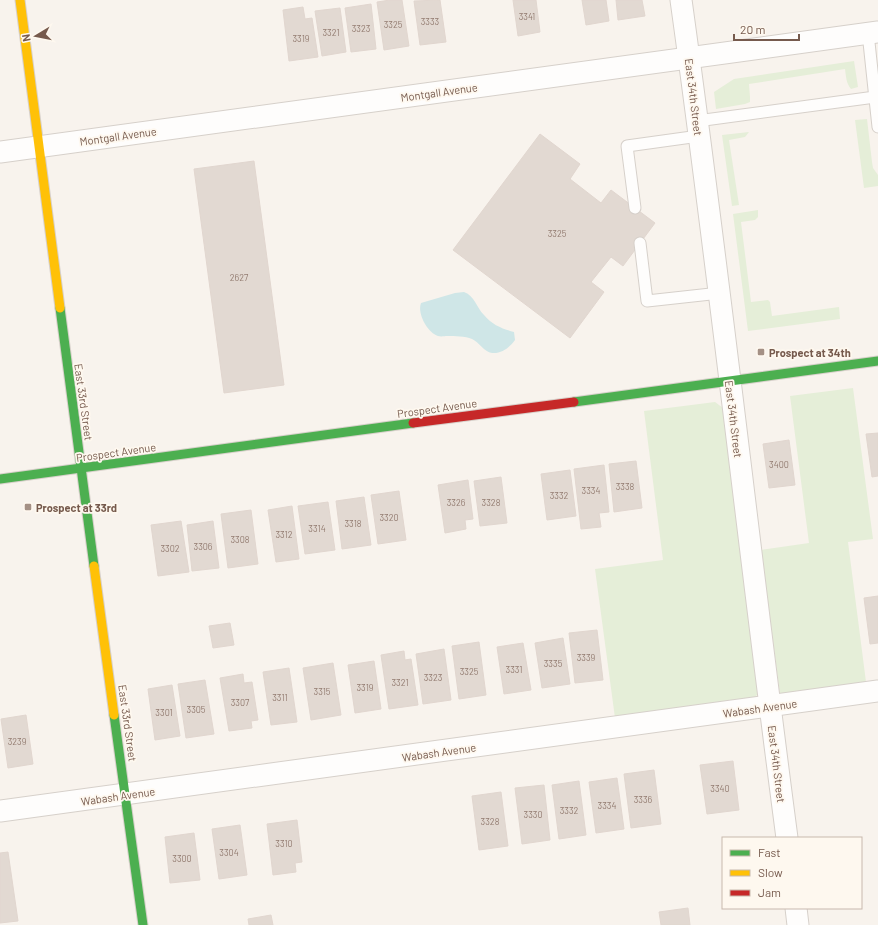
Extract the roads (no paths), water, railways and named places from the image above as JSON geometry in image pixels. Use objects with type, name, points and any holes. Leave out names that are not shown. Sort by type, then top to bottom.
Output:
[{"type":"street","name":"East 33rd Street","points":[[20,0],[81,468],[143,925]]},
{"type":"street","name":"East 34th Street","points":[[681,0],[720,293],[729,381],[787,837]]},
{"type":"street","name":"Montgall Avenue","points":[[0,152],[873,33]]},
{"type":"street","name":"Prospect Avenue","points":[[0,479],[878,361]]},
{"type":"street","name":"Wabash Avenue","points":[[0,811],[878,691]]},
{"type":"street","points":[[796,909],[798,925]]},
{"type":"lane","points":[[873,33],[875,97],[878,127]]},
{"type":"lane","points":[[635,208],[627,146],[698,128],[875,97]]},
{"type":"lane","points":[[640,243],[647,300],[720,293]]},
{"type":"place","name":"Prospect at 34th","points":[[761,352]]},
{"type":"place","name":"Prospect at 33rd","points":[[28,507]]}]
